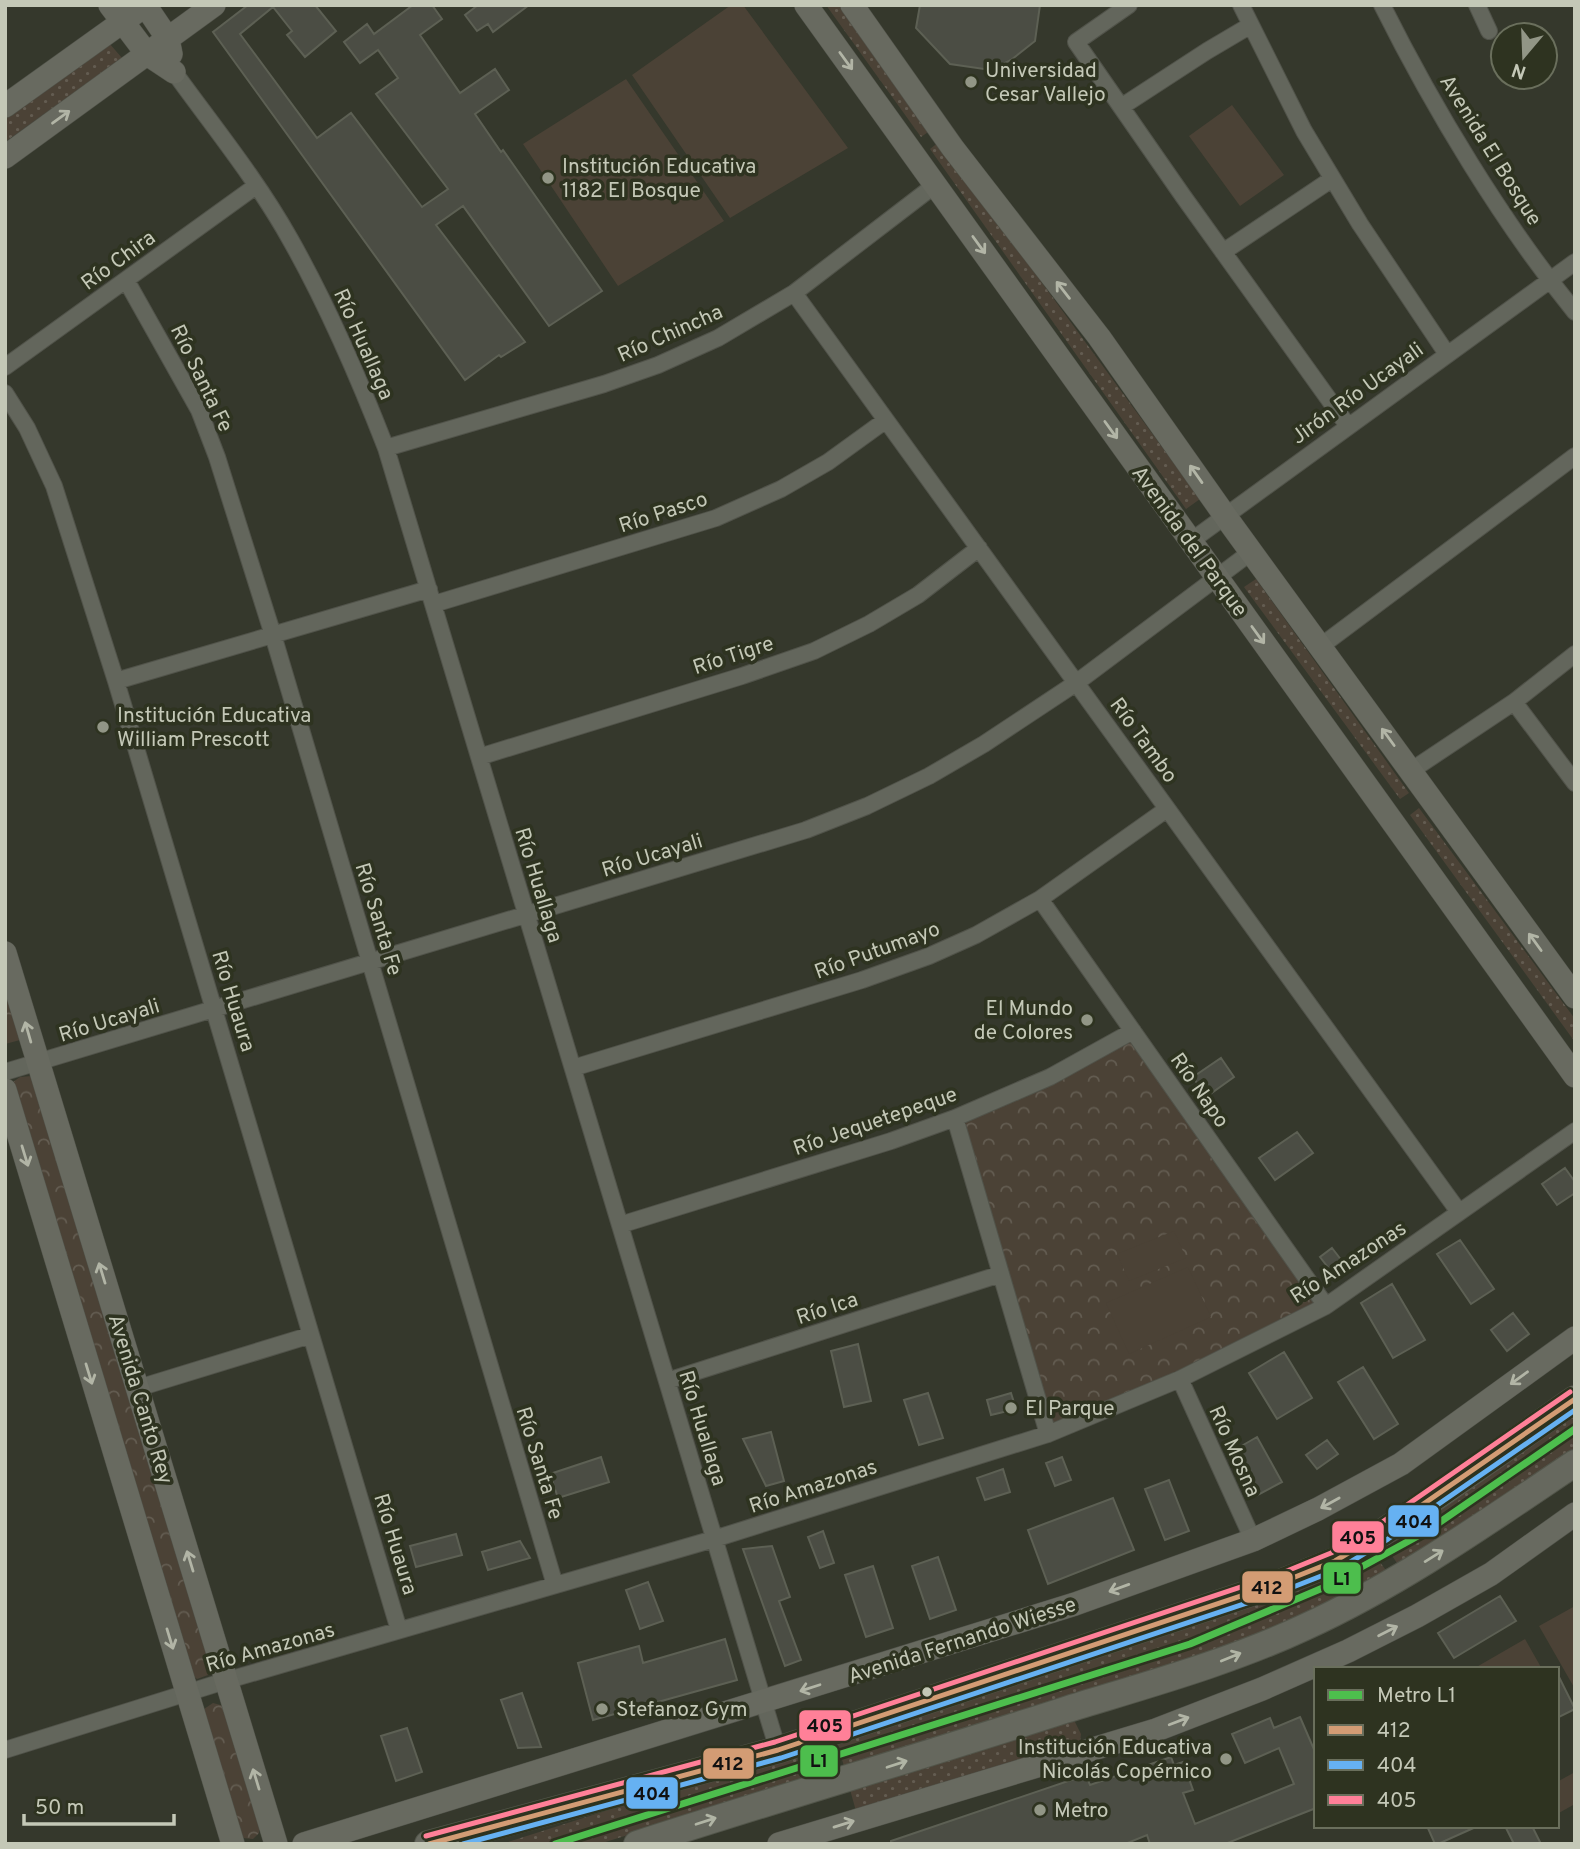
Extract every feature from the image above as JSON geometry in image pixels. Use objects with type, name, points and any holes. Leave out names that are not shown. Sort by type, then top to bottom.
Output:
[{"type":"main road","points":[[5,106],[116,14],[145,5],[168,39],[174,72]]},
{"type":"main road","points":[[5,157],[214,5]]},
{"type":"main road","name":"Avenida del Parque","points":[[806,5],[1575,1076]]},
{"type":"main road","name":"Avenida del Parque","points":[[852,5],[952,147],[1098,337],[1575,997]]},
{"type":"main road","points":[[116,14],[148,54],[174,72]]},
{"type":"main road","name":"Avenida Canto Rey","points":[[5,953],[276,1844]]},
{"type":"main road","name":"Avenida Canto Rey","points":[[5,1090],[233,1844]]},
{"type":"main road","name":"Avenida Fernando Wiesse","points":[[304,1844],[1075,1604],[1253,1541],[1401,1464],[1575,1338]]},
{"type":"main road","points":[[428,1844],[778,1749],[1280,1583],[1335,1561],[1443,1492],[1575,1399]]},
{"type":"main road","points":[[637,1844],[1207,1666],[1302,1628],[1358,1601],[1408,1572],[1575,1462]]},
{"type":"main road","points":[[779,1844],[1156,1730],[1262,1689],[1348,1651],[1417,1616],[1491,1574],[1575,1514]]},
{"type":"street","points":[[1129,5],[1076,42],[1348,426]]},
{"type":"street","points":[[1241,5],[1304,131],[1360,224],[1447,354]]},
{"type":"street","name":"Avenida El Bosque","points":[[1382,5],[1436,105],[1549,279],[1575,312]]},
{"type":"street","points":[[1477,5],[1489,31]]},
{"type":"street","points":[[1121,107],[1251,26]]},
{"type":"street","name":"Río Huallaga","points":[[174,72],[289,237],[328,310],[359,378],[386,448],[778,1749]]},
{"type":"street","points":[[1223,252],[1332,178]]},
{"type":"street","name":"Río Chincha","points":[[386,448],[604,384],[658,365],[718,338],[794,293],[935,185]]},
{"type":"street","name":"Río Chira","points":[[5,367],[256,186]]},
{"type":"street","name":"Jirón Río Ucayali","points":[[1191,541],[1575,262]]},
{"type":"street","name":"Río Santa Fe","points":[[126,280],[199,410],[217,457],[273,635],[555,1586]]},
{"type":"street","name":"Río Tambo","points":[[794,293],[1459,1212]]},
{"type":"street","name":"Río Huaura","points":[[5,393],[27,428],[54,486],[116,681],[399,1630]]},
{"type":"street","name":"Río Pasco","points":[[116,681],[273,635],[432,596],[716,518],[781,489],[828,462],[886,420]]},
{"type":"street","points":[[1321,646],[1575,456]]},
{"type":"street","name":"Río Tigre","points":[[479,757],[742,676],[814,651],[869,624],[918,595],[979,548]]},
{"type":"street","name":"Río Ucayali","points":[[5,1072],[806,830],[867,806],[929,776],[984,744],[1076,683],[1251,552]]},
{"type":"street","points":[[1412,770],[1514,702],[1575,654]]},
{"type":"street","points":[[1514,702],[1575,783]]},
{"type":"street","name":"Río Putumayo","points":[[573,1068],[862,980],[976,935],[1040,899],[1167,809]]},
{"type":"street","name":"Río Napo","points":[[1040,899],[1325,1306]]},
{"type":"street","name":"Río Jequetepeque","points":[[620,1225],[891,1141],[956,1118],[1050,1077],[1133,1031]]},
{"type":"street","points":[[956,1118],[1048,1434]]},
{"type":"street","name":"Río Amazonas","points":[[6,1749],[225,1681],[715,1539],[1048,1434],[1180,1379],[1325,1306],[1575,1131]]},
{"type":"street","name":"Río Ica","points":[[667,1381],[1001,1274]]},
{"type":"street","points":[[148,1385],[311,1335]]},
{"type":"street","name":"Río Mosna","points":[[1180,1379],[1253,1541]]},
{"type":"green space","points":[[731,5],[743,5],[848,148],[730,218],[632,75]]},
{"type":"green space","points":[[826,5],[840,5],[931,130],[921,137]]},
{"type":"green space","points":[[109,43],[122,58],[5,142],[5,117]]},
{"type":"green space","points":[[626,79],[724,221],[618,286],[523,144]]},
{"type":"green space","points":[[1232,105],[1284,175],[1240,206],[1189,136]]},
{"type":"green space","points":[[939,142],[1200,499],[1186,509],[930,149]]},
{"type":"green space","points":[[1256,579],[1409,793],[1400,799],[1244,587]]},
{"type":"green space","points":[[1419,808],[1575,1019],[1575,1042],[1410,815]]},
{"type":"green space","points":[[5,980],[20,1040],[5,1044]]},
{"type":"green space","points":[[1133,1031],[1326,1306],[1048,1434],[955,1118]]},
{"type":"green space","points":[[32,1076],[212,1667],[208,1675],[197,1679],[192,1675],[14,1090],[13,1082],[20,1077]]},
{"type":"green space","points":[[1174,1231],[1186,1258],[1129,1281],[1117,1254]]},
{"type":"green space","points":[[1188,1267],[1211,1317],[1129,1354],[1106,1303]]},
{"type":"green space","points":[[1575,1409],[1575,1451],[1406,1563],[1397,1563],[1386,1547],[1388,1540]]},
{"type":"green space","points":[[1373,1553],[1385,1569],[1381,1579],[1207,1657],[845,1769],[835,1738]]},
{"type":"green space","points":[[1575,1606],[1575,1689],[1539,1626]]},
{"type":"green space","points":[[1525,1639],[1541,1667],[1476,1667]]},
{"type":"green space","points":[[213,1703],[224,1706],[259,1825],[259,1833],[253,1839],[243,1838],[203,1720],[204,1709]]},
{"type":"green space","points":[[1066,1718],[1075,1722],[1081,1734],[1080,1743],[856,1811],[849,1786]]},
{"type":"green space","points":[[806,1747],[815,1777],[599,1844],[502,1844]]},
{"type":"green space","points":[[1575,1772],[1575,1804],[1559,1813],[1559,1781]]},
{"type":"building","points":[[248,5],[315,5],[336,31],[305,57],[287,35],[292,31],[273,7],[240,34],[317,138],[351,113],[422,207],[448,189],[376,94],[398,78],[378,50],[360,63],[344,42],[367,24],[374,34],[413,5],[432,5],[442,19],[420,35],[460,93],[495,69],[509,90],[475,114],[602,291],[549,326],[463,206],[436,225],[525,342],[501,357],[499,355],[465,380],[213,32]]},
{"type":"building","points":[[478,5],[529,5],[493,32],[488,24],[477,31],[465,15]]},
{"type":"building","points":[[920,5],[1040,5],[1035,41],[1011,60],[991,70],[950,64],[916,28]]},
{"type":"building","points":[[1221,1058],[1234,1077],[1206,1097],[1193,1077]]},
{"type":"building","points":[[1297,1132],[1313,1153],[1275,1180],[1259,1158]]},
{"type":"building","points":[[1565,1168],[1575,1182],[1575,1193],[1557,1205],[1542,1184]]},
{"type":"building","points":[[1460,1240],[1494,1289],[1471,1304],[1437,1254]]},
{"type":"building","points":[[1332,1248],[1349,1270],[1337,1279],[1320,1257]]},
{"type":"building","points":[[1392,1284],[1425,1340],[1393,1358],[1361,1303]]},
{"type":"building","points":[[1513,1313],[1529,1334],[1507,1351],[1491,1330]]},
{"type":"building","points":[[858,1344],[871,1401],[844,1407],[831,1351]]},
{"type":"building","points":[[1284,1352],[1312,1398],[1277,1419],[1249,1373]]},
{"type":"building","points":[[1363,1367],[1398,1424],[1374,1439],[1338,1382]]},
{"type":"building","points":[[928,1393],[943,1438],[919,1445],[904,1400]]},
{"type":"building","points":[[1011,1393],[1016,1409],[991,1415],[987,1400]]},
{"type":"building","points":[[771,1432],[784,1481],[766,1486],[743,1439]]},
{"type":"building","points":[[1257,1437],[1282,1482],[1256,1496],[1231,1452]]},
{"type":"building","points":[[1327,1440],[1338,1454],[1317,1469],[1306,1455]]},
{"type":"building","points":[[601,1457],[609,1482],[558,1498],[550,1474]]},
{"type":"building","points":[[1062,1457],[1071,1480],[1055,1486],[1046,1463]]},
{"type":"building","points":[[1003,1469],[1010,1492],[985,1500],[977,1478]]},
{"type":"building","points":[[1169,1480],[1189,1531],[1165,1540],[1145,1489]]},
{"type":"building","points":[[1113,1498],[1134,1550],[1048,1584],[1028,1530]]},
{"type":"building","points":[[823,1531],[834,1563],[820,1568],[808,1537]]},
{"type":"building","points":[[456,1534],[462,1555],[416,1567],[410,1546]]},
{"type":"building","points":[[520,1541],[530,1558],[488,1570],[482,1552]]},
{"type":"building","points":[[772,1546],[790,1597],[779,1601],[801,1660],[785,1666],[743,1549]]},
{"type":"building","points":[[938,1557],[956,1610],[930,1619],[912,1566]]},
{"type":"building","points":[[873,1566],[893,1628],[866,1637],[845,1575]]},
{"type":"building","points":[[648,1582],[663,1621],[640,1629],[626,1590]]},
{"type":"building","points":[[1500,1596],[1516,1621],[1454,1658],[1438,1633]]},
{"type":"building","points":[[725,1639],[737,1680],[593,1720],[578,1663],[639,1646],[643,1663]]},
{"type":"building","points":[[1559,1677],[1575,1709],[1559,1717]]},
{"type":"building","points":[[522,1693],[541,1747],[518,1748],[501,1700]]},
{"type":"building","points":[[1300,1717],[1314,1749],[1314,1809],[1225,1844],[1150,1844],[1147,1835],[1125,1844],[891,1844],[891,1841],[1086,1775],[1090,1785],[1171,1757],[1174,1765],[1183,1762],[1193,1790],[1183,1793],[1195,1824],[1294,1784],[1279,1748],[1245,1763],[1232,1734],[1270,1718],[1274,1728]]},
{"type":"building","points":[[407,1728],[422,1772],[396,1781],[381,1736]]},
{"type":"building","points":[[1428,1828],[1474,1828],[1438,1844],[1435,1844]]},
{"type":"building","points":[[1506,1828],[1533,1828],[1541,1844],[1514,1844]]},
{"type":"metro line","name":"L1","points":[[555,1844],[1190,1644],[1325,1587],[1427,1531],[1575,1429]]},
{"type":"transit line","name":"405","points":[[426,1836],[775,1742],[1277,1575],[1331,1553],[1378,1525],[1570,1392]]},
{"type":"transit line","name":"412","points":[[429,1844],[778,1750],[1280,1583],[1335,1561],[1383,1532],[1575,1399]]},
{"type":"transit line","name":"404","points":[[463,1844],[781,1758],[1283,1591],[1339,1569],[1388,1539],[1575,1410]]},
{"type":"place","name":"Universidad Cesar Vallejo","points":[[971,82]]},
{"type":"place","name":"Institución Educativa 1182 El Bosque","points":[[548,178]]},
{"type":"place","name":"Institución Educativa William Prescott","points":[[103,727]]},
{"type":"place","name":"El Mundo de Colores","points":[[1087,1020]]},
{"type":"place","name":"El Parque","points":[[1011,1408]]},
{"type":"place","name":"Stefanoz Gym","points":[[602,1709]]},
{"type":"place","name":"Institución Educativa Nicolás Copérnico","points":[[1226,1759]]},
{"type":"place","name":"Metro","points":[[1040,1810]]}]
